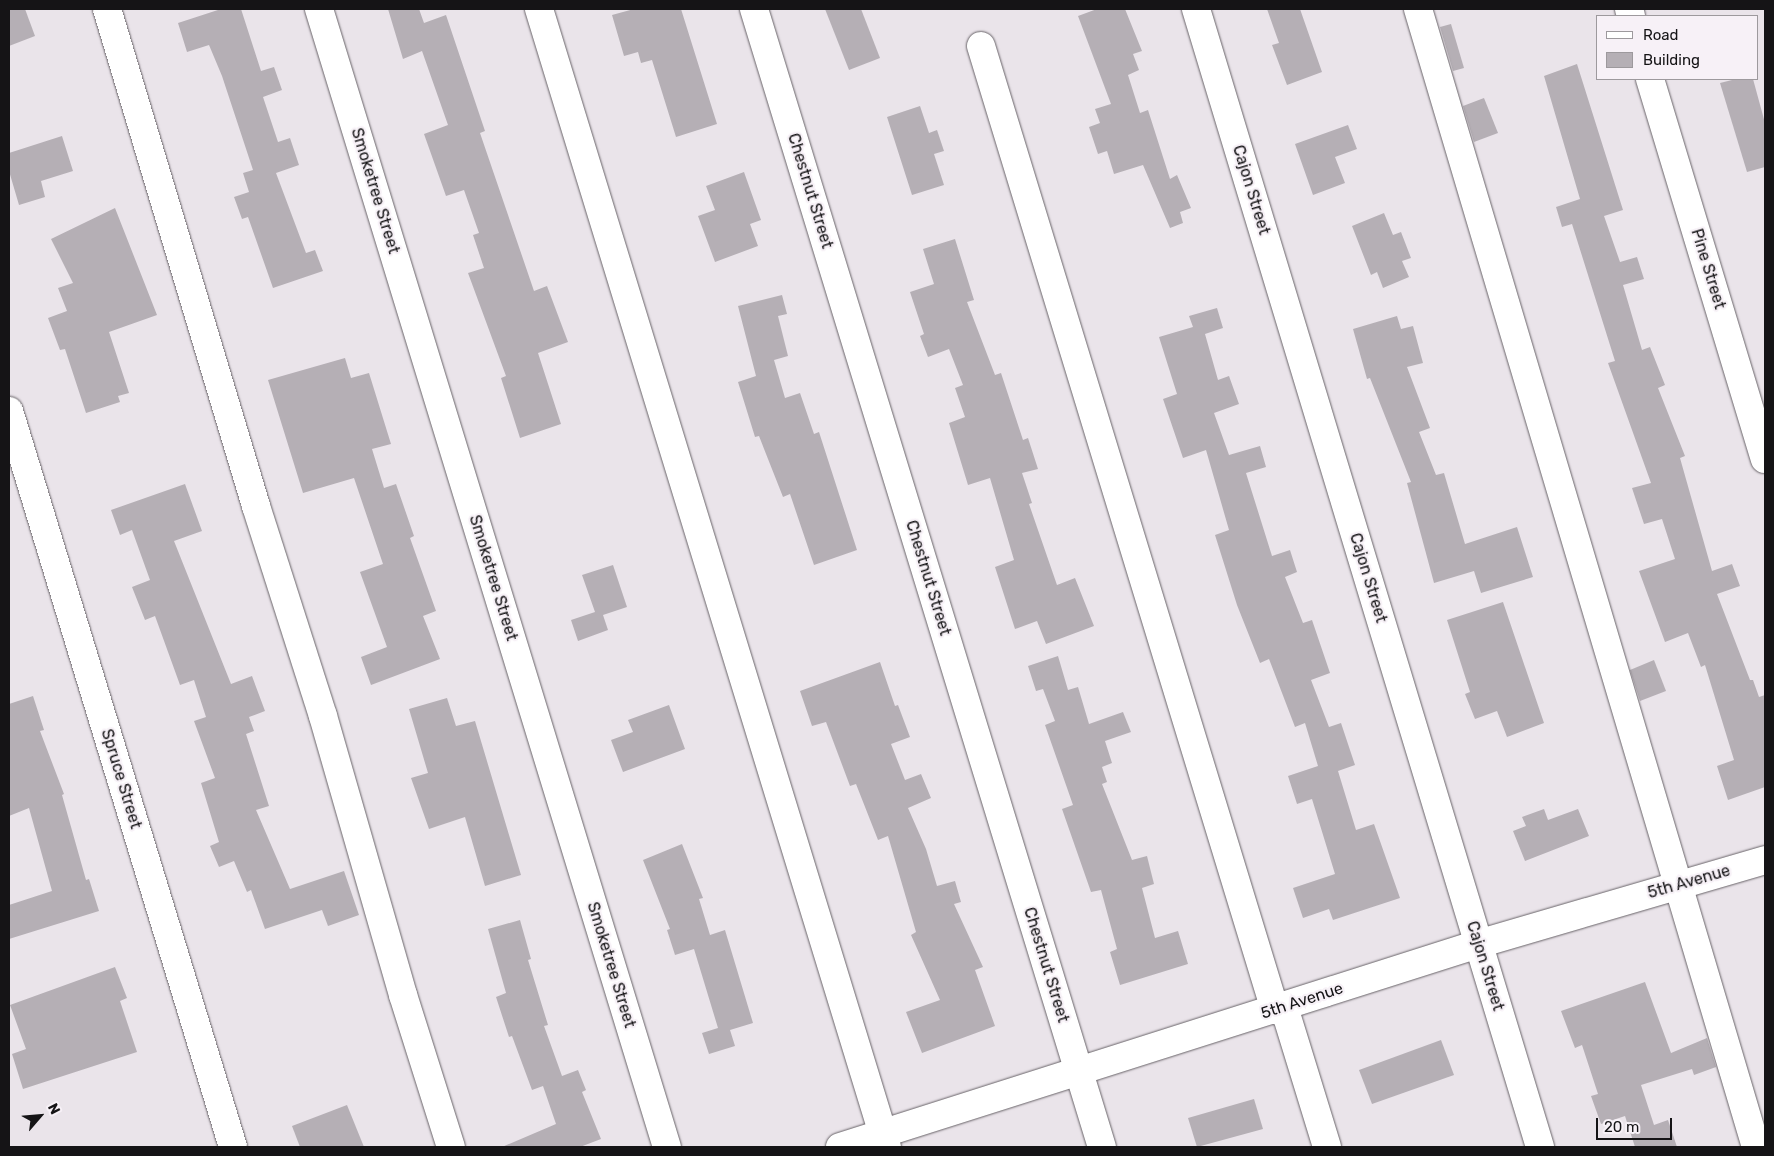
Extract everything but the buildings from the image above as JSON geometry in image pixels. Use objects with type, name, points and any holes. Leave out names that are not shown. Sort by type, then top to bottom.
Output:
[{"type":"street","points":[[107,9],[256,506],[323,716],[402,995],[452,1147]]},
{"type":"street","name":"Smoketree Street","points":[[319,9],[667,1147]]},
{"type":"street","points":[[539,9],[885,1141]]},
{"type":"street","name":"Chestnut Street","points":[[754,9],[1102,1147]]},
{"type":"street","name":"Cajon Street","points":[[1196,9],[1540,1147]]},
{"type":"street","points":[[1418,9],[1756,1147]]},
{"type":"street","points":[[981,46],[1279,1008],[1327,1147]]},
{"type":"street","name":"Pine Street","points":[[1650,80],[1765,459]]},
{"type":"street","name":"Spruce Street","points":[[9,411],[233,1147]]},
{"type":"street","name":"5th Avenue","points":[[840,1147],[885,1141],[1079,1073],[1478,944],[1765,860]]}]
